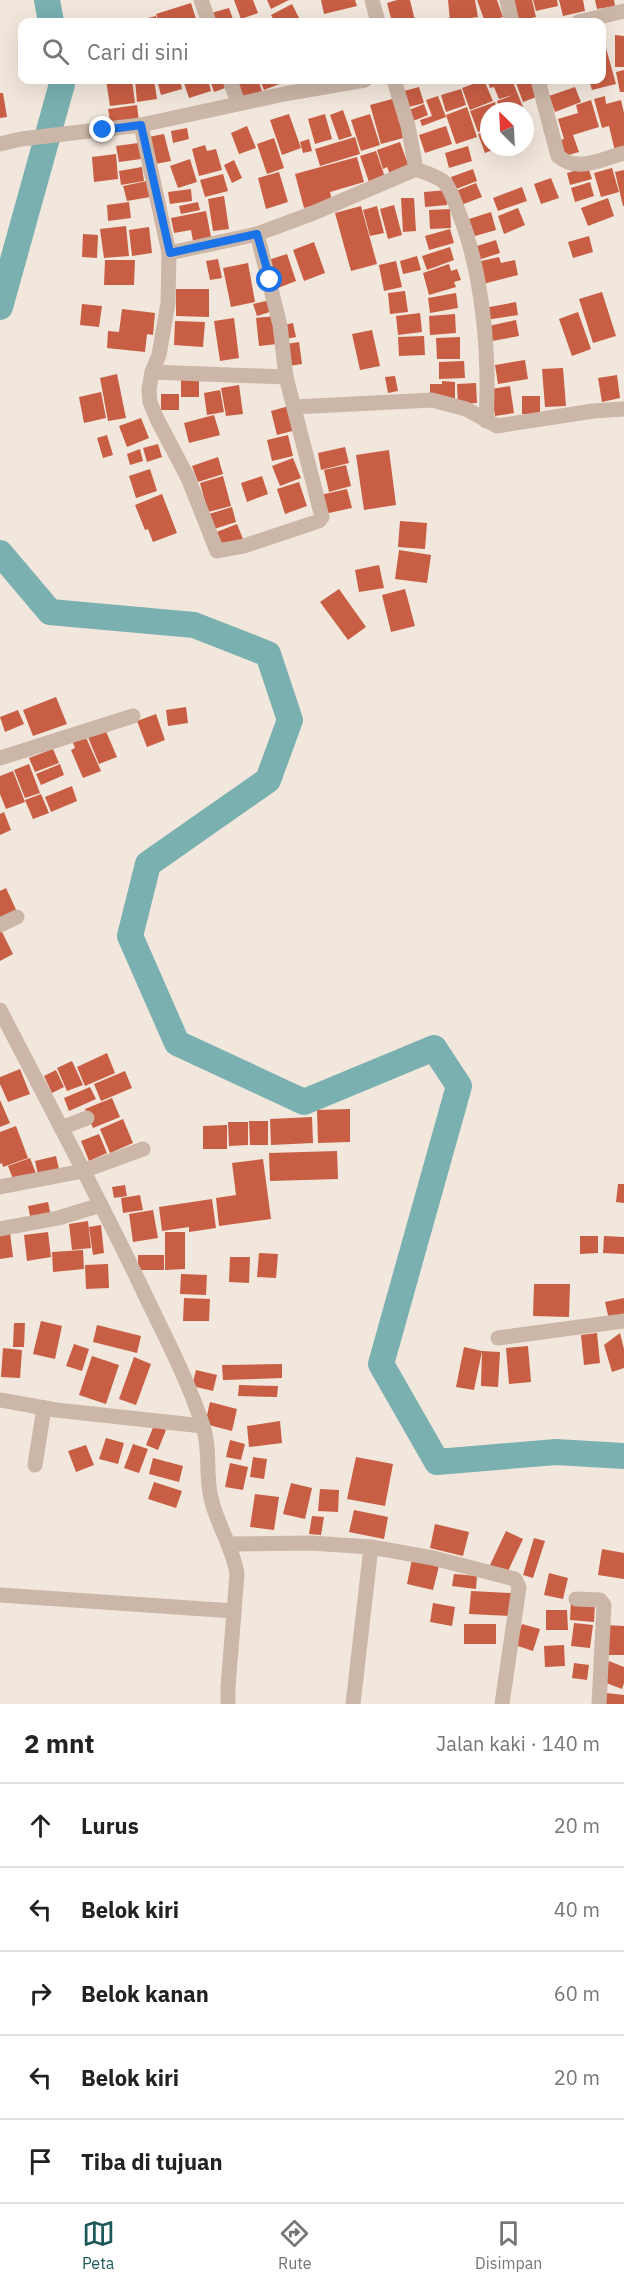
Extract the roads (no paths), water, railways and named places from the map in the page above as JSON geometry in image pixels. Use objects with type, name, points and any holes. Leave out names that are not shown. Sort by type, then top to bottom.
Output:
[{"type":"street","points":[[201,0],[208,18]]},
{"type":"street","points":[[372,0],[377,18]]},
{"type":"street","points":[[507,0],[511,18]]},
{"type":"street","points":[[595,18],[624,11]]},
{"type":"street","points":[[231,84],[238,103]]},
{"type":"street","points":[[0,144],[21,139],[141,125],[238,103],[343,84]]},
{"type":"street","points":[[395,84],[408,126],[416,169]]},
{"type":"street","points":[[539,84],[558,156],[567,164],[578,165],[624,153]]},
{"type":"street","points":[[141,125],[170,253],[168,303],[159,355],[152,372],[149,389],[150,402],[188,478],[217,551],[244,546],[322,517],[286,377],[280,325],[257,234]]},
{"type":"street","points":[[170,253],[257,234],[312,214],[416,169],[444,182],[450,190],[466,231],[477,275],[488,380],[486,421]]},
{"type":"street","points":[[152,372],[286,377]]},
{"type":"street","points":[[294,407],[432,400],[466,409],[497,426],[592,411],[624,409]]},
{"type":"street","points":[[0,758],[133,716]]},
{"type":"street","points":[[0,925],[17,917]]},
{"type":"street","points":[[0,1010],[101,1205],[193,1397],[203,1426],[209,1455],[208,1481],[211,1498],[219,1523],[230,1544],[237,1574],[228,1704]]},
{"type":"street","points":[[61,1128],[87,1118]]},
{"type":"street","points":[[0,1187],[83,1171],[143,1149]]},
{"type":"street","points":[[0,1229],[58,1218],[101,1205]]},
{"type":"street","points":[[498,1338],[624,1321]]},
{"type":"street","points":[[0,1400],[44,1408],[203,1426]]},
{"type":"street","points":[[36,1465],[44,1408]]},
{"type":"street","points":[[230,1544],[311,1543],[371,1547],[433,1558],[511,1578],[518,1582],[502,1704]]},
{"type":"street","points":[[353,1704],[371,1547]]},
{"type":"street","points":[[0,1595],[234,1611]]},
{"type":"street","points":[[576,1599],[600,1600],[604,1605],[599,1704]]},
{"type":"waterway","points":[[47,0],[50,18]]},
{"type":"waterway","points":[[0,307],[62,84]]},
{"type":"waterway","points":[[0,553],[50,612],[194,625],[268,654],[290,720],[268,780],[148,864],[130,936],[177,1043],[304,1102],[434,1048],[459,1086],[381,1364],[437,1462],[556,1452],[624,1456]]}]
